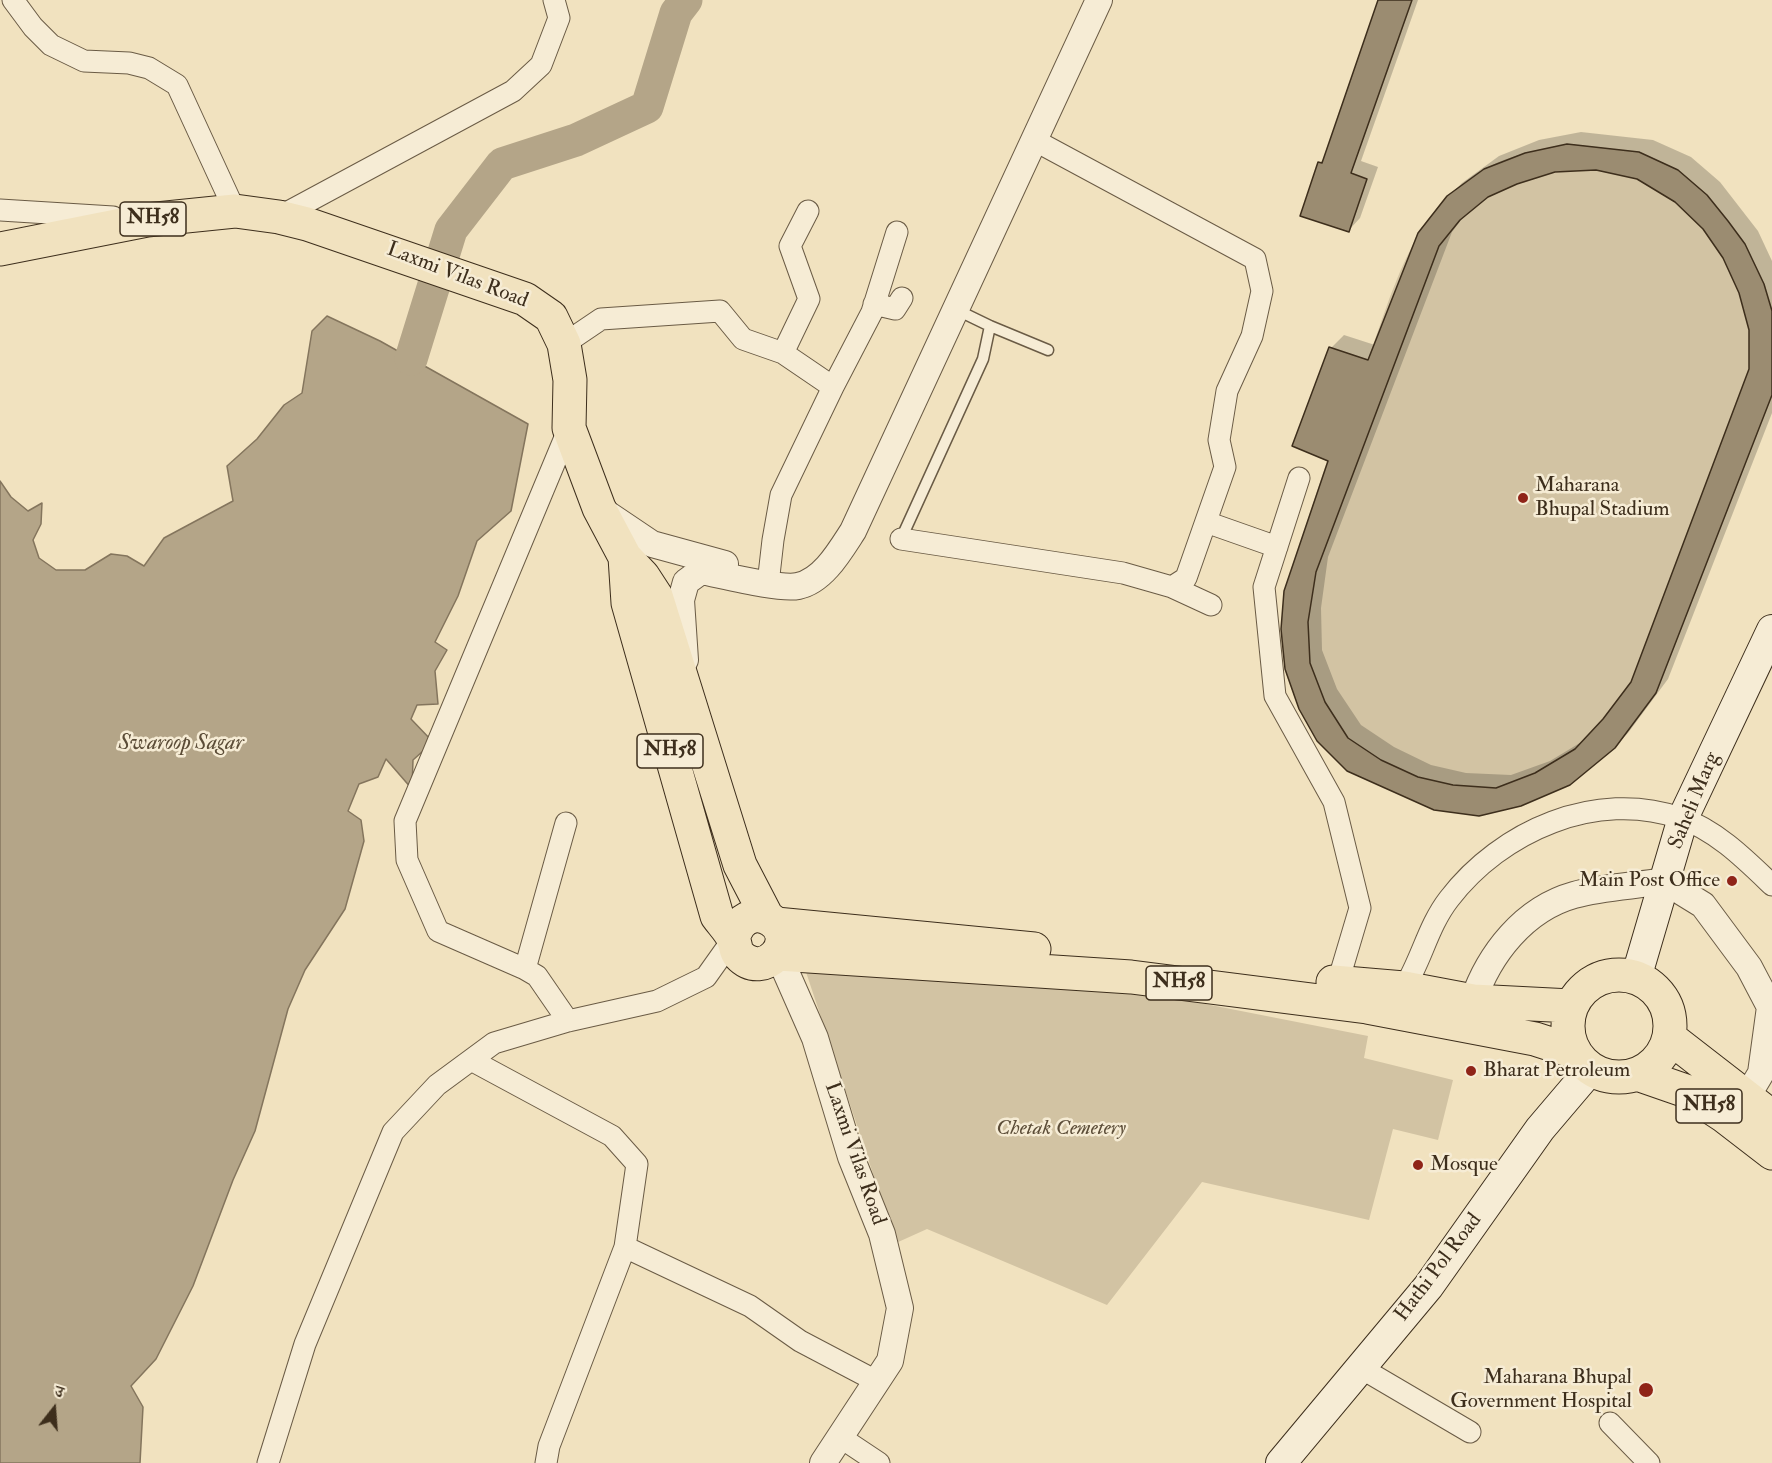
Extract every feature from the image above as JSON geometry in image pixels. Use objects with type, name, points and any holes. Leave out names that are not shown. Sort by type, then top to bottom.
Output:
[{"type":"highway","name":"Laxmi Vilas Road","points":[[0,249],[147,219],[235,211],[293,220],[525,299],[551,317],[564,344],[570,380],[569,428],[599,508],[625,556],[628,603],[717,916],[733,939]]},
{"type":"highway","name":"NH58","points":[[625,556],[644,576],[656,596],[740,865],[774,932]]},
{"type":"highway","name":"NH58","points":[[733,939],[736,928],[744,920],[755,916],[774,932],[1335,992],[1536,1039],[1583,1060],[1606,1075],[1622,1077],[1637,1074],[1686,1091],[1724,1116],[1772,1153]]},
{"type":"highway","points":[[1583,1060],[1568,1029],[1571,1006],[1582,990],[1598,979],[1623,975],[1636,978],[1647,983],[1664,1001],[1669,1019],[1669,1037],[1658,1059],[1637,1074]]},
{"type":"highway","name":"NH58","points":[[1335,992],[1404,988],[1473,1001],[1571,1006]]},
{"type":"highway","name":"NH58","points":[[1669,1037],[1748,1095],[1772,1117]]},
{"type":"main road","name":"Saheli Marg","points":[[1636,978],[1683,818],[1772,630]]},
{"type":"main road","name":"Hathi Pol Road","points":[[1281,1463],[1428,1287],[1540,1129],[1583,1060]]},
{"type":"street","points":[[13,0],[33,27],[51,45],[84,61],[129,63],[149,68],[177,85],[235,211]]},
{"type":"street","points":[[293,220],[513,91],[541,65],[558,18],[554,0]]},
{"type":"street","points":[[688,702],[681,600],[686,582],[701,571],[765,584],[798,586],[816,576],[834,560],[853,531],[1099,0]]},
{"type":"street","points":[[1034,140],[1255,259],[1262,291],[1251,336],[1227,391],[1218,440],[1225,467],[1186,578],[1172,587]]},
{"type":"street","points":[[0,210],[147,219]]},
{"type":"street","points":[[783,354],[810,298],[790,246],[808,211]]},
{"type":"street","points":[[770,575],[773,540],[782,495],[874,304],[897,232]]},
{"type":"street","points":[[874,304],[895,309],[902,298]]},
{"type":"street","points":[[564,344],[601,319],[720,311],[743,339],[783,354],[833,387]]},
{"type":"street","points":[[568,1021],[537,976],[438,931],[407,860],[405,821],[569,428]]},
{"type":"street","points":[[1299,478],[1264,587],[1275,696],[1334,802],[1360,908],[1335,992]]},
{"type":"street","points":[[599,508],[652,544],[770,575],[797,579],[816,576]]},
{"type":"street","points":[[1206,522],[1277,547]]},
{"type":"street","points":[[901,539],[1124,573],[1172,587],[1210,605]]},
{"type":"street","points":[[1404,988],[1433,922],[1466,878],[1508,844],[1555,821],[1604,811],[1657,811],[1683,818],[1734,850],[1772,885]]},
{"type":"street","points":[[525,969],[566,823]]},
{"type":"street","points":[[1473,1001],[1480,980],[1491,960],[1529,918],[1574,895],[1665,881],[1703,905],[1749,967],[1771,1007],[1761,1073],[1748,1095]]},
{"type":"street","name":"Laxmi Vilas Road","points":[[774,932],[815,1038],[851,1157],[882,1234],[900,1308],[883,1371]]},
{"type":"street","points":[[268,1463],[305,1344],[393,1132],[437,1085],[494,1042],[568,1021],[657,1001],[706,977],[733,939]]},
{"type":"street","points":[[471,1060],[612,1136],[637,1164],[626,1247],[549,1446],[546,1463]]},
{"type":"street","points":[[626,1247],[750,1306],[800,1341],[883,1371],[824,1463]]},
{"type":"street","points":[[1361,1368],[1470,1432]]},
{"type":"street","points":[[1610,1423],[1649,1463]]},
{"type":"street","points":[[840,1437],[879,1463]]},
{"type":"lane","points":[[957,310],[1048,350]]},
{"type":"lane","points":[[901,539],[983,359],[990,326]]},
{"type":"green space","name":"Maharana Bhupal Stadium","points":[[1567,144],[1639,152],[1678,170],[1707,195],[1745,244],[1772,311],[1772,395],[1656,693],[1615,748],[1570,785],[1521,806],[1479,816],[1434,810],[1347,771],[1299,709],[1286,674],[1280,641],[1284,591],[1327,461],[1292,446],[1329,347],[1368,360],[1397,278],[1409,252],[1423,228],[1440,206],[1460,186],[1494,164]]},
{"type":"green space","name":"Chetak Cemetery","points":[[805,969],[979,978],[1180,999],[1368,1036],[1364,1058],[1453,1080],[1438,1140],[1393,1129],[1369,1220],[1202,1182],[1107,1305],[927,1229],[896,1243]]},
{"type":"water","name":"Swaroop Sagar","points":[[327,316],[380,341],[528,424],[511,511],[477,541],[458,596],[435,642],[447,650],[435,671],[438,704],[417,705],[411,719],[433,742],[413,760],[412,789],[386,759],[378,777],[359,784],[348,811],[361,820],[364,841],[345,909],[305,970],[288,1009],[255,1131],[233,1180],[193,1286],[156,1359],[131,1386],[143,1407],[140,1463],[0,1463],[0,481],[11,497],[28,511],[42,503],[41,524],[33,540],[39,558],[56,570],[85,570],[111,554],[127,556],[144,566],[164,538],[233,501],[227,466],[257,439],[284,405],[302,393],[312,331]]},
{"type":"building","points":[[1378,0],[1412,0],[1351,173],[1367,179],[1349,232],[1300,216],[1318,162],[1322,163]]},
{"type":"building","points":[[1567,144],[1639,152],[1678,170],[1707,195],[1745,244],[1764,284],[1772,311],[1772,395],[1656,693],[1615,748],[1570,785],[1521,806],[1479,816],[1434,810],[1347,771],[1317,741],[1299,709],[1285,669],[1281,629],[1284,591],[1328,461],[1292,446],[1329,347],[1368,360],[1418,233],[1447,196],[1484,169],[1525,153]],"holes":[[[1596,170],[1637,179],[1675,202],[1703,229],[1723,258],[1739,293],[1749,330],[1749,369],[1631,682],[1603,719],[1575,749],[1535,773],[1496,788],[1453,785],[1418,777],[1381,760],[1348,738],[1325,702],[1310,663],[1308,622],[1316,572],[1439,246],[1460,220],[1488,197],[1517,184],[1555,172]]]},
{"type":"waterway","points":[[411,359],[451,230],[502,164],[576,140],[647,107],[676,13],[686,0]]},
{"type":"place","name":"Maharana Bhupal Stadium","points":[[1523,498]]},
{"type":"place","name":"Main Post Office","points":[[1732,881]]},
{"type":"place","name":"Bharat Petroleum","points":[[1471,1071]]},
{"type":"place","name":"Mosque","points":[[1418,1165]]},
{"type":"place","name":"Maharana Bhupal Government Hospital","points":[[1646,1390]]}]
